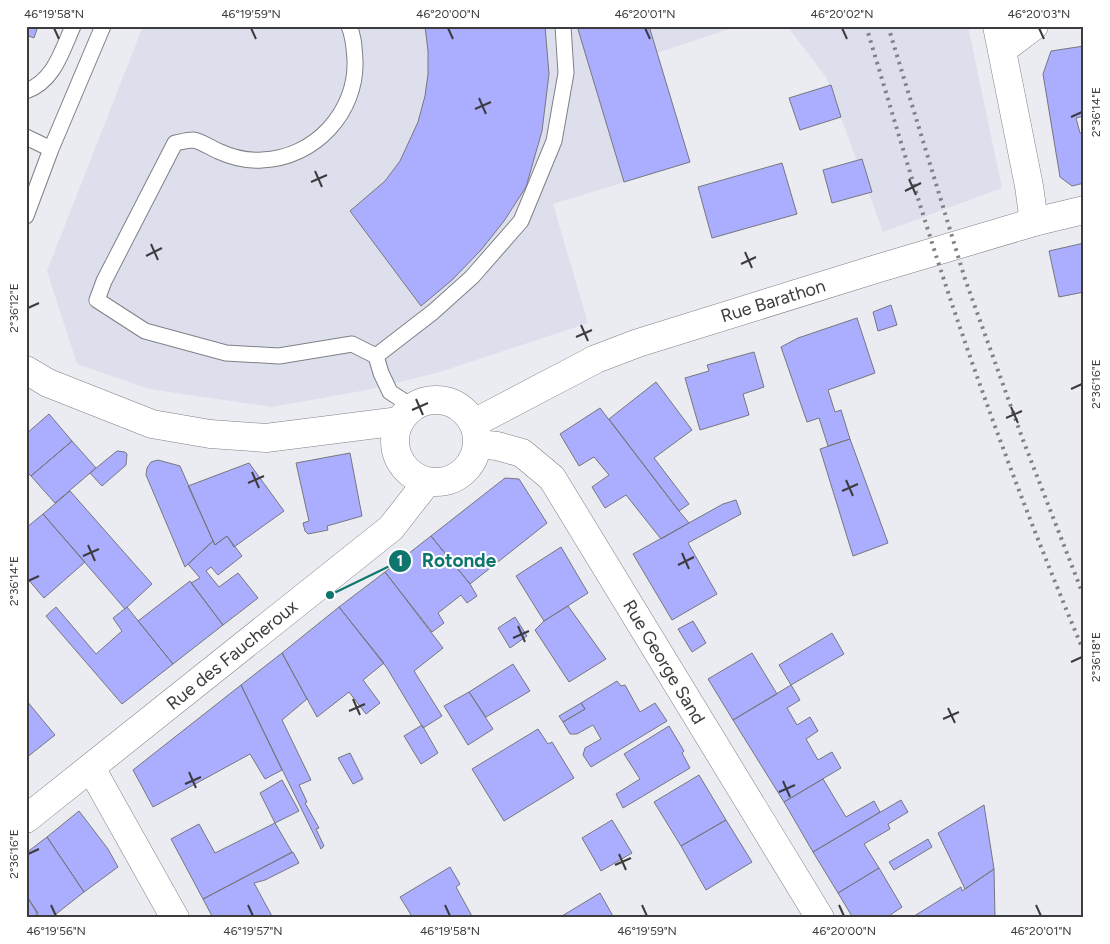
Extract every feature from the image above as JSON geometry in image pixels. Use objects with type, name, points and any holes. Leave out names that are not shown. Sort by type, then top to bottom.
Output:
[{"type":"street","points":[[1034,26],[1000,38],[1029,186],[1034,222]]},
{"type":"street","name":"Rue Barathon","points":[[476,433],[596,360],[638,343],[1034,222],[1084,210]]},
{"type":"street","points":[[26,370],[48,383],[152,424],[210,434],[266,438],[407,414],[426,401],[440,400],[454,403],[466,411],[476,433],[475,458],[467,470],[456,478],[442,482],[428,482],[415,477],[406,469],[398,458],[395,446],[396,433],[407,414]]},
{"type":"street","name":"Rue George Sand","points":[[476,433],[497,446],[522,454],[552,478],[820,918]]},
{"type":"street","name":"Rue des Faucheroux","points":[[26,819],[391,528],[428,482]]},
{"type":"street","points":[[91,768],[175,918]]},
{"type":"lane","points":[[26,91],[45,80],[57,63],[73,26]]},
{"type":"lane","points":[[26,216],[51,149],[102,26]]},
{"type":"lane","points":[[349,26],[355,45],[354,83],[345,108],[330,128],[311,145],[299,152],[274,159],[250,160],[223,153],[193,140],[175,143],[104,281],[97,300],[145,331],[226,353],[279,356],[352,344],[376,356],[381,373],[390,392],[407,414]]},
{"type":"lane","points":[[376,356],[433,312],[472,277],[521,221],[554,141],[566,73],[563,26]]},
{"type":"lane","points":[[26,137],[51,149]]},
{"type":"shaded area","points":[[143,26],[738,26],[657,53],[690,162],[553,204],[588,323],[440,372],[372,389],[272,407],[149,389],[77,364],[47,271]]},
{"type":"shaded area","points":[[787,26],[968,26],[1002,188],[883,232],[826,77]]},
{"type":"building","points":[[26,26],[38,26],[34,38],[26,35]]},
{"type":"building","points":[[425,26],[545,26],[549,74],[542,131],[526,187],[504,221],[481,250],[452,280],[421,306],[350,211],[385,181],[400,161],[418,122],[425,96],[428,74]]},
{"type":"building","points":[[577,26],[649,26],[690,162],[624,182]]},
{"type":"building","points":[[1084,46],[1084,116],[1076,118],[1080,133],[1084,132],[1084,183],[1072,186],[1060,177],[1043,74],[1051,51]]},
{"type":"building","points":[[831,85],[841,117],[800,130],[789,98]]},
{"type":"building","points":[[862,159],[872,192],[832,203],[823,170]]},
{"type":"building","points":[[782,163],[797,214],[712,238],[698,187]]},
{"type":"building","points":[[1084,243],[1084,292],[1059,297],[1049,251]]},
{"type":"building","points":[[891,305],[897,325],[878,331],[873,312]]},
{"type":"building","points":[[857,318],[875,373],[828,390],[835,412],[841,410],[850,439],[828,446],[819,418],[807,422],[781,347],[798,338]]},
{"type":"building","points":[[754,352],[764,387],[743,394],[749,415],[700,430],[685,378],[709,371],[707,365]]},
{"type":"building","points":[[656,382],[692,430],[654,458],[689,504],[679,511],[609,419]]},
{"type":"building","points":[[600,408],[689,523],[661,539],[626,495],[605,508],[592,487],[609,475],[594,457],[579,466],[560,434]]},
{"type":"building","points":[[49,414],[72,441],[31,476],[26,471],[26,434]]},
{"type":"building","points":[[850,439],[888,543],[853,556],[820,449]]},
{"type":"building","points":[[72,441],[96,468],[55,503],[31,476]]},
{"type":"building","points":[[117,451],[127,454],[126,465],[102,486],[90,473]]},
{"type":"building","points":[[350,453],[362,516],[327,526],[328,530],[308,534],[303,523],[309,521],[296,463]]},
{"type":"building","points":[[158,460],[180,466],[213,541],[185,567],[146,475],[147,468],[151,462]]},
{"type":"building","points":[[249,463],[284,511],[234,547],[227,536],[215,545],[188,486]]},
{"type":"building","points":[[505,478],[519,479],[547,523],[470,584],[431,536]]},
{"type":"building","points":[[70,491],[152,584],[125,609],[43,514]]},
{"type":"building","points":[[736,500],[741,514],[688,543],[717,594],[672,620],[633,554],[723,504]]},
{"type":"building","points":[[43,514],[85,562],[44,598],[26,577],[26,528]]},
{"type":"building","points":[[227,536],[242,556],[218,575],[211,567],[206,571],[219,587],[238,573],[258,598],[223,625],[191,583],[200,578],[188,564],[213,541],[215,545]]},
{"type":"building","points":[[431,536],[470,584],[477,596],[467,603],[461,595],[438,613],[444,623],[432,632],[385,572]]},
{"type":"building","points":[[561,547],[588,593],[544,621],[516,576]]},
{"type":"building","points":[[385,572],[443,648],[414,671],[442,716],[423,728],[387,668],[339,607]]},
{"type":"building","points":[[190,581],[223,625],[173,664],[138,621]]},
{"type":"building","points":[[568,606],[606,659],[569,682],[535,630],[544,621]]},
{"type":"building","points":[[56,607],[96,654],[122,631],[113,618],[127,607],[173,664],[122,704],[46,616]]},
{"type":"building","points":[[339,607],[384,663],[363,680],[380,703],[366,714],[349,692],[317,717],[282,653]]},
{"type":"building","points":[[515,617],[527,636],[510,648],[498,628]]},
{"type":"building","points":[[693,621],[706,643],[692,652],[678,629]]},
{"type":"building","points":[[832,633],[844,654],[791,685],[779,665]]},
{"type":"building","points":[[282,653],[307,699],[282,720],[311,780],[299,785],[307,802],[305,803],[319,828],[316,829],[324,846],[321,849],[241,685]]},
{"type":"building","points":[[752,653],[777,694],[733,720],[708,679]]},
{"type":"building","points":[[513,664],[530,691],[486,717],[469,692]]},
{"type":"building","points":[[617,681],[621,686],[625,685],[640,712],[655,703],[667,721],[591,767],[583,755],[585,748],[601,739],[593,725],[577,734],[570,734],[563,722],[585,709],[581,703]]},
{"type":"building","points":[[241,685],[282,770],[265,779],[250,754],[153,807],[133,770]]},
{"type":"building","points":[[791,685],[800,700],[787,708],[797,725],[810,717],[818,731],[806,739],[818,760],[832,752],[841,768],[784,802],[733,720]]},
{"type":"building","points":[[469,692],[493,729],[468,745],[444,706]]},
{"type":"building","points":[[26,700],[55,735],[26,758]]},
{"type":"building","points":[[581,703],[585,709],[563,722],[559,716]]},
{"type":"building","points":[[422,725],[438,753],[421,764],[404,736]]},
{"type":"building","points":[[669,726],[684,751],[682,753],[690,768],[623,808],[616,794],[640,779],[624,754]]},
{"type":"building","points":[[538,729],[548,744],[552,742],[574,778],[504,821],[472,769]]},
{"type":"building","points":[[350,753],[363,779],[353,784],[338,758]]},
{"type":"building","points":[[699,775],[726,820],[681,846],[654,802]]},
{"type":"building","points":[[823,779],[846,817],[874,801],[880,812],[813,852],[784,802]]},
{"type":"building","points":[[282,780],[299,811],[275,823],[260,793]]},
{"type":"building","points":[[901,800],[908,812],[888,824],[890,829],[864,844],[879,868],[838,893],[813,852]]},
{"type":"building","points":[[984,805],[994,869],[965,889],[938,833]]},
{"type":"building","points":[[79,811],[108,849],[118,867],[84,892],[47,837]]},
{"type":"building","points":[[612,820],[632,853],[601,871],[582,838]]},
{"type":"building","points":[[726,820],[752,862],[706,890],[681,846]]},
{"type":"building","points":[[275,823],[292,852],[203,899],[171,839],[199,824],[215,853]]},
{"type":"building","points":[[47,837],[84,892],[51,918],[40,918],[26,895],[26,853]]},
{"type":"building","points":[[928,839],[932,847],[894,870],[889,862]]},
{"type":"building","points":[[293,852],[299,863],[265,880],[254,883],[273,918],[213,918],[203,899]]},
{"type":"building","points":[[450,867],[460,884],[456,887],[473,918],[413,918],[400,897]]},
{"type":"building","points":[[879,868],[902,907],[886,918],[853,918],[838,893]]},
{"type":"building","points":[[994,869],[995,918],[911,918],[961,887],[962,891]]},
{"type":"building","points":[[600,893],[614,918],[563,918],[562,916]]},
{"type":"building","points":[[26,895],[38,913],[32,918],[26,918]]},
{"type":"railway","points":[[866,26],[924,219],[977,376],[1011,469],[1084,652]]},
{"type":"railway","points":[[888,26],[965,279],[1023,440],[1084,597]]},
{"type":"place","name":"Rotonde","points":[[330,595]]}]
